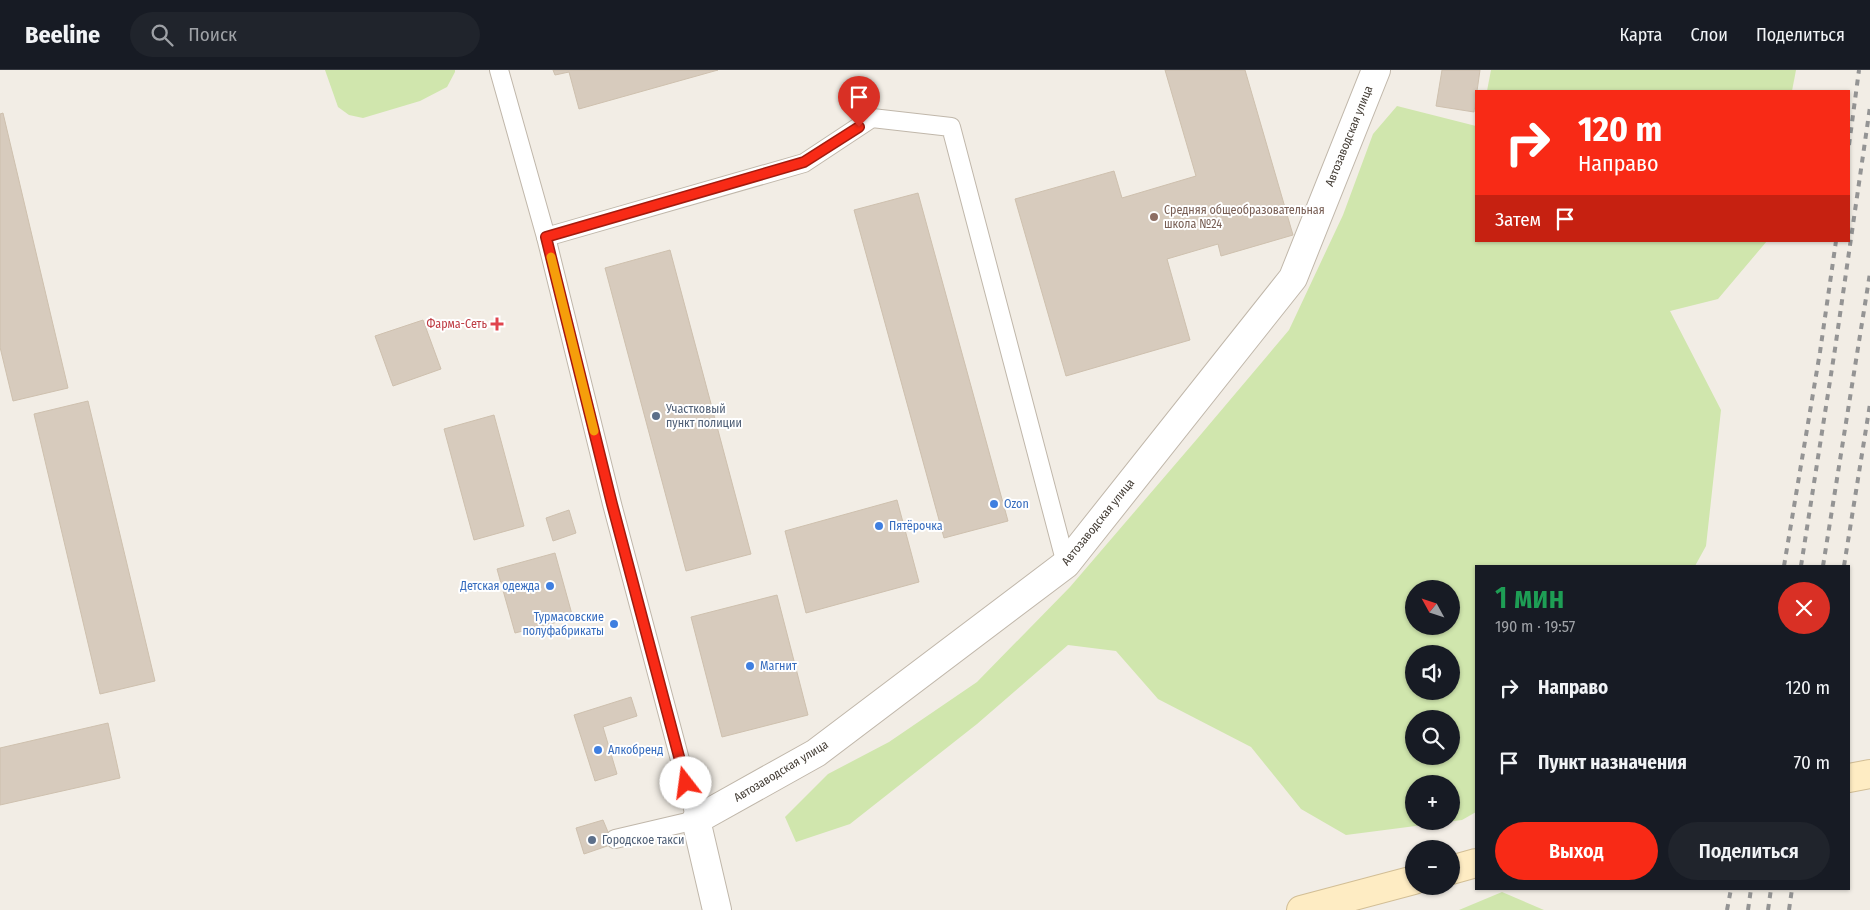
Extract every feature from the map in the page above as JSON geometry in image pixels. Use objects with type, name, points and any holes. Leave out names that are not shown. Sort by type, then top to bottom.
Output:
[{"type":"main road","points":[[1850,778],[1870,774]]},
{"type":"main road","points":[[1460,867],[1475,863]]},
{"type":"main road","points":[[1301,910],[1405,882]]},
{"type":"street","name":"Автозаводская улица","points":[[696,820],[816,753],[1066,564],[1293,278],[1376,70]]},
{"type":"street","points":[[696,820],[717,910]]},
{"type":"lane","points":[[499,70],[546,237],[612,504],[696,820],[615,838]]},
{"type":"lane","points":[[546,237],[804,162],[872,118],[951,127],[1066,564]]},
{"type":"green space","points":[[325,70],[455,70],[455,72],[447,87],[420,101],[363,118],[349,115],[338,107]]},
{"type":"green space","points":[[1491,70],[1796,70],[1792,90],[1487,90]]},
{"type":"green space","points":[[1397,106],[1475,126],[1475,242],[1766,242],[1718,299],[1670,311],[1721,410],[1706,546],[1696,565],[1475,565],[1475,813],[1460,820],[1460,775],[1405,775],[1405,827],[1346,835],[1301,809],[1251,747],[1158,699],[1116,651],[1068,645],[977,724],[850,824],[796,842],[785,817],[828,774],[889,742],[977,682],[1070,587],[1289,330],[1343,215],[1373,134]]},
{"type":"green space","points":[[1502,892],[1544,910],[1459,910]]},
{"type":"building","points":[[553,70],[718,70],[579,109],[569,72],[555,75]]},
{"type":"building","name":"Средняя общеобразовательная школа №24","points":[[1165,70],[1245,70],[1293,235],[1221,256],[1218,244],[1167,259],[1190,340],[1066,376],[1015,199],[1114,171],[1122,198],[1196,176]]},
{"type":"building","points":[[1442,70],[1480,70],[1477,90],[1475,90],[1474,112],[1436,106]]},
{"type":"building","points":[[3,113],[68,388],[13,401],[0,347],[0,114]]},
{"type":"building","points":[[918,193],[1008,521],[944,538],[854,210]]},
{"type":"building","points":[[670,250],[751,554],[686,571],[605,268]]},
{"type":"building","points":[[423,320],[441,369],[393,386],[375,336]]},
{"type":"building","points":[[88,401],[155,681],[100,694],[34,414]]},
{"type":"building","points":[[494,415],[524,526],[474,540],[444,429]]},
{"type":"building","points":[[897,500],[919,582],[806,613],[785,531]]},
{"type":"building","points":[[569,510],[576,533],[553,541],[546,518]]},
{"type":"building","points":[[555,553],[573,618],[515,633],[497,569]]},
{"type":"building","name":"Магнит","points":[[777,595],[808,715],[722,737],[691,617]]},
{"type":"building","name":"Алкобренд","points":[[631,697],[637,716],[603,727],[617,774],[595,781],[574,715]]},
{"type":"building","points":[[108,723],[120,778],[0,805],[0,748]]},
{"type":"building","points":[[603,820],[613,844],[584,854],[576,828]]},
{"type":"railway","points":[[1850,138],[1859,70]]},
{"type":"railway","points":[[1801,565],[1870,107]]},
{"type":"railway","points":[[1784,565],[1820,352],[1836,242]]},
{"type":"railway","points":[[1823,565],[1870,273]]},
{"type":"railway","points":[[1844,565],[1870,404]]},
{"type":"railway","points":[[1727,910],[1731,890]]},
{"type":"railway","points":[[1748,910],[1751,890]]},
{"type":"railway","points":[[1768,910],[1771,890]]},
{"type":"railway","points":[[1789,910],[1792,890]]},
{"type":"slow traffic","points":[[551,257],[594,431]]},
{"type":"place","name":"Средняя общеобразовательная школа №24","points":[[1154,217]]},
{"type":"place","name":"Фарма-Сеть","points":[[497,324]]},
{"type":"place","name":"Участковый пункт полиции","points":[[656,416]]},
{"type":"place","name":"Ozon","points":[[994,504]]},
{"type":"place","name":"Пятёрочка","points":[[879,526]]},
{"type":"place","name":"Детская одежда","points":[[550,586]]},
{"type":"place","name":"Турмасовские полуфабрикаты","points":[[614,624]]},
{"type":"place","name":"Магнит","points":[[750,666]]},
{"type":"place","name":"Алкобренд","points":[[598,750]]},
{"type":"place","name":"Городское такси","points":[[592,840]]},
{"type":"route","points":[[686,783],[612,504],[546,237],[804,162],[859,127]]}]
